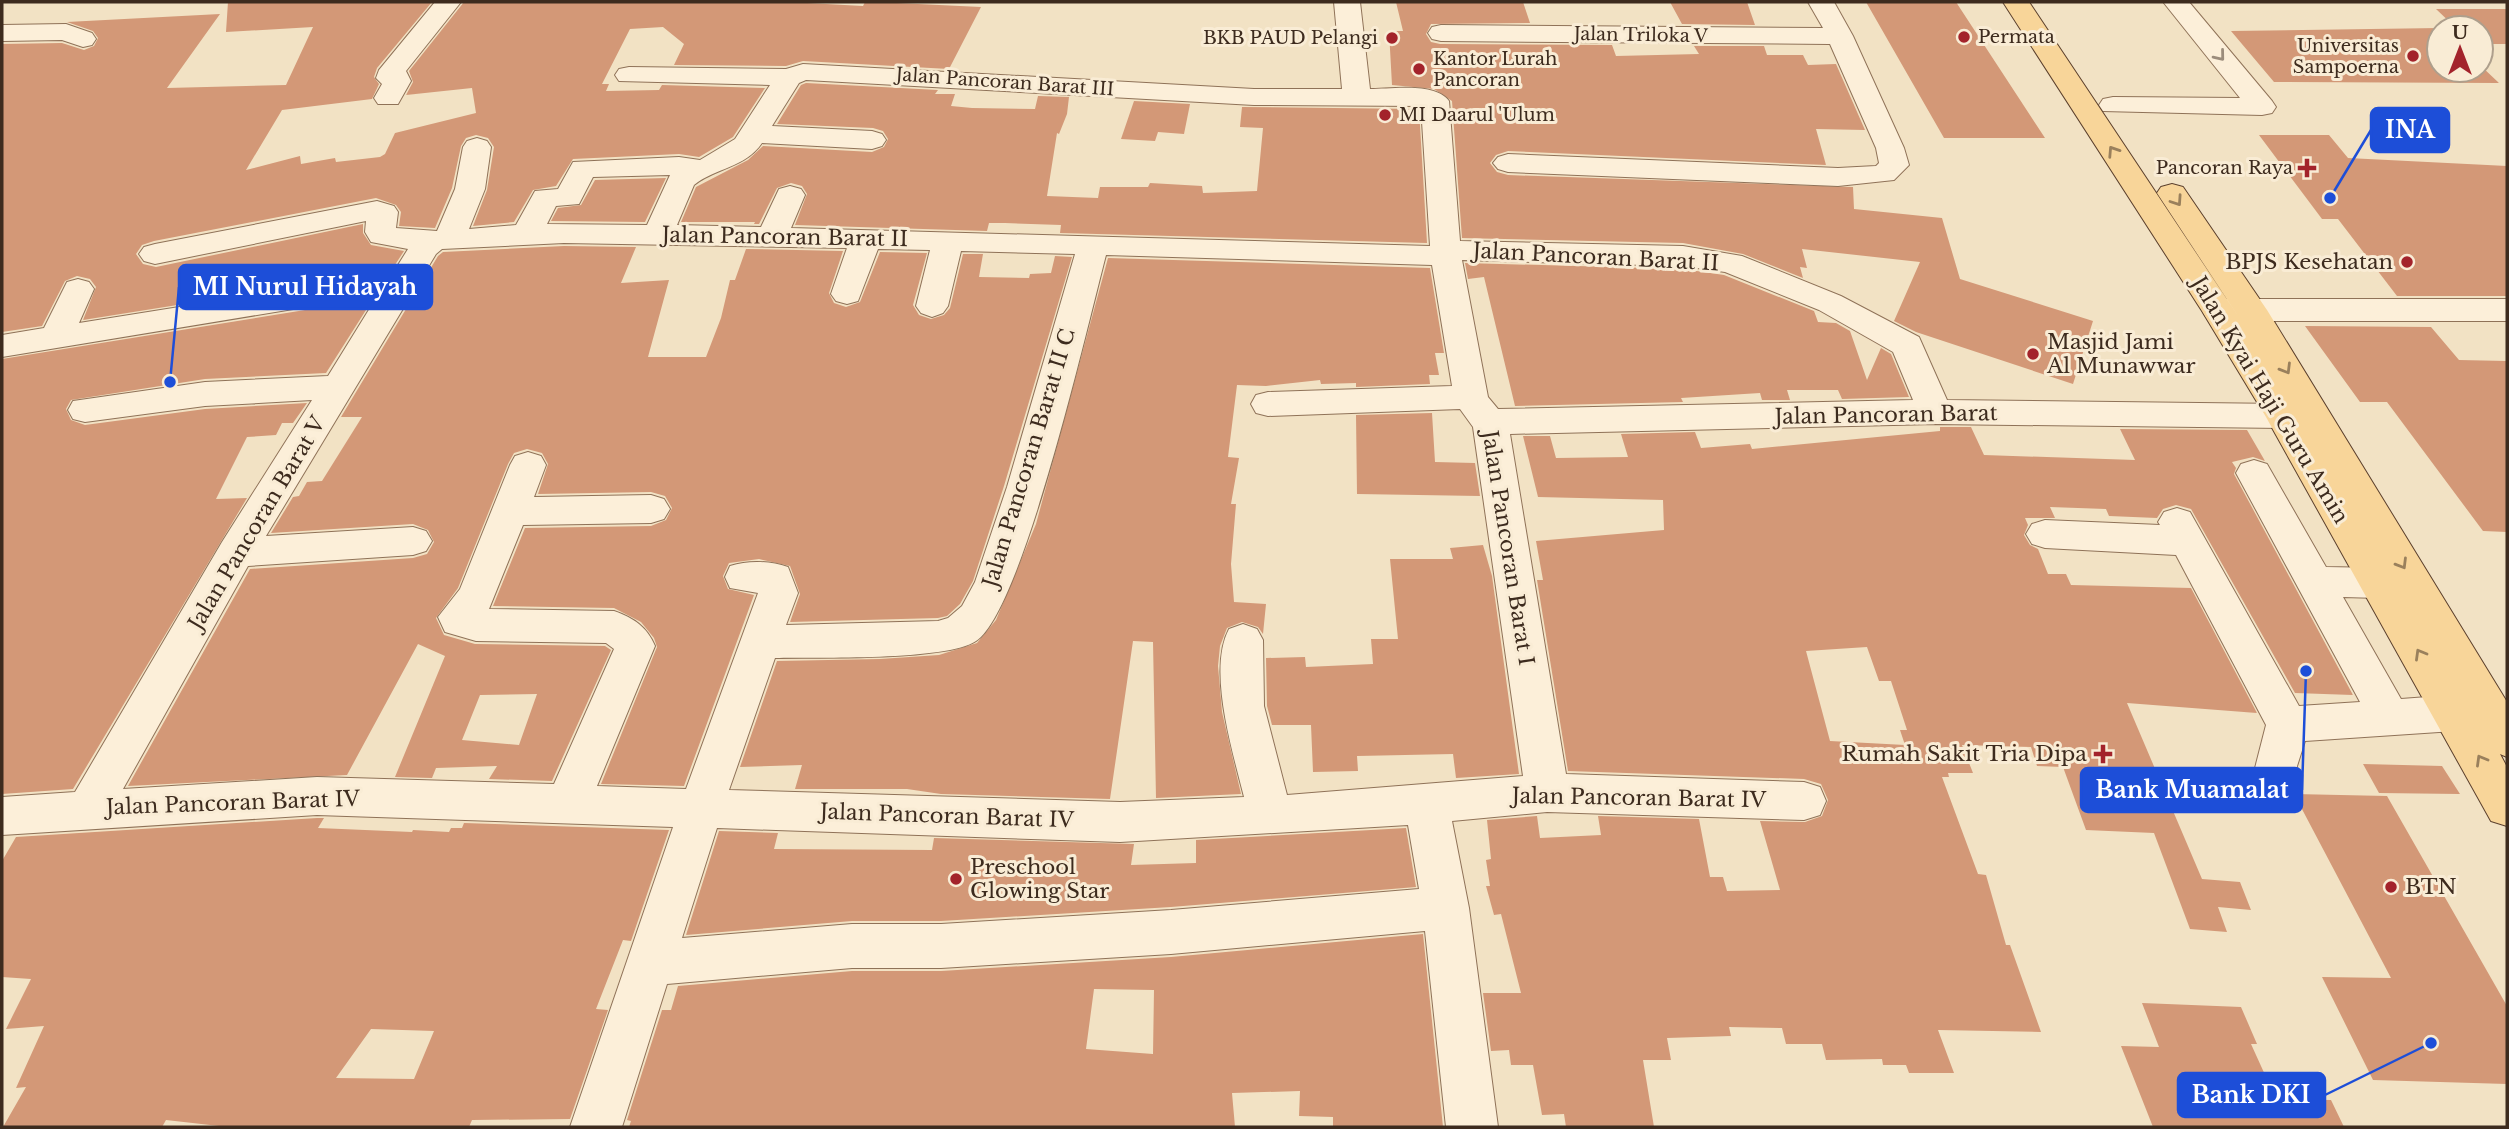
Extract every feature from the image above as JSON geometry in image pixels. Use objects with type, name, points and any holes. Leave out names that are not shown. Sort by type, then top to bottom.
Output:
[{"type":"main road","name":"Jalan Kyai Haji Guru Amin","points":[[2016,2],[2234,310],[2265,415],[2347,582],[2448,718],[2507,807]]},
{"type":"main road","name":"Jalan Kyai Haji Guru Amin","points":[[2044,2],[2113,105],[2234,310],[2448,718]]},
{"type":"street","points":[[388,98],[397,81],[390,78],[393,70],[448,2]]},
{"type":"street","points":[[1347,2],[1357,97]]},
{"type":"street","points":[[1508,163],[1838,177],[1884,174],[1895,165],[1890,148],[1840,36],[1821,2]]},
{"type":"street","points":[[2113,105],[2262,107],[2177,3]]},
{"type":"street","name":"Jalan Triloka V","points":[[1441,33],[1582,23],[1840,36]]},
{"type":"street","points":[[2,33],[66,32],[83,39]]},
{"type":"street","name":"Jalan Pancoran Barat III","points":[[629,75],[789,77],[803,72],[1254,97],[1427,98],[1435,101]]},
{"type":"street","points":[[658,235],[681,181],[690,174],[737,153],[756,134],[789,77]]},
{"type":"street","name":"Jalan Pancoran Barat I","points":[[1435,101],[1438,108],[1446,253],[1480,409],[1547,793]]},
{"type":"street","points":[[756,134],[872,140]]},
{"type":"street","name":"Jalan Pancoran Barat V","points":[[89,809],[236,552],[404,281],[441,240],[470,189],[477,148]]},
{"type":"street","points":[[526,234],[546,197],[568,198],[583,168],[680,166],[705,169]]},
{"type":"street","points":[[772,236],[790,195]]},
{"type":"street","name":"Jalan Pancoran Barat II","points":[[155,254],[377,210],[383,212],[380,232],[382,235],[441,240],[526,234],[948,241],[1103,236],[1446,253],[1683,257],[1747,268],[1830,303],[1907,345],[1935,412]]},
{"type":"street","name":"Jalan Pancoran Barat II C","points":[[760,642],[938,637],[961,631],[976,617],[977,581],[1025,487],[1103,236]]},
{"type":"street","points":[[847,294],[866,238]]},
{"type":"street","points":[[932,306],[948,241]]},
{"type":"street","points":[[2,346],[404,281]]},
{"type":"street","points":[[56,338],[78,289]]},
{"type":"street","points":[[2234,310],[2507,310]]},
{"type":"street","points":[[85,410],[205,394],[340,387]]},
{"type":"street","name":"Jalan Pancoran Barat","points":[[1268,404],[1480,409],[2265,415]]},
{"type":"street","points":[[528,464],[476,597],[458,617],[459,621],[476,625],[614,627],[633,641],[635,646],[567,805]]},
{"type":"street","points":[[2254,473],[2347,582],[2448,718]]},
{"type":"street","points":[[510,511],[651,509]]},
{"type":"street","points":[[2045,534],[2181,531],[2287,724],[2276,772]]},
{"type":"street","points":[[236,552],[414,541]]},
{"type":"street","points":[[596,1127],[701,809],[779,589],[774,578],[744,577]]},
{"type":"street","points":[[1243,640],[1243,706],[1270,815]]},
{"type":"street","points":[[2287,724],[2448,718]]},
{"type":"street","name":"Jalan Pancoran Barat IV","points":[[2,816],[317,796],[1120,821],[1427,805],[1547,793],[1804,802]]},
{"type":"street","points":[[1427,805],[1446,908],[1472,1127]]},
{"type":"street","points":[[652,963],[852,946],[941,946],[1171,932],[1446,908]]},
{"type":"building","points":[[228,2],[432,2],[377,68],[374,77],[379,84],[372,99],[282,110],[246,170],[300,156],[301,164],[335,158],[336,162],[380,157],[385,154],[395,133],[476,113],[472,88],[406,95],[413,82],[409,71],[464,2],[789,2],[863,6],[865,2],[876,2],[981,7],[949,69],[803,61],[786,66],[674,65],[684,44],[663,27],[630,29],[602,84],[609,84],[606,91],[659,90],[662,85],[765,88],[733,137],[699,157],[679,154],[573,159],[556,186],[533,190],[514,222],[473,226],[487,190],[494,147],[488,138],[476,135],[466,138],[461,146],[452,188],[435,228],[399,226],[401,212],[396,205],[376,198],[154,241],[142,245],[136,254],[143,264],[156,267],[363,224],[363,233],[371,245],[404,251],[391,271],[83,320],[96,287],[90,279],[77,276],[65,281],[42,326],[2,332],[2,44],[62,43],[84,50],[94,46],[98,38],[93,31],[67,22],[220,14],[167,88],[286,85],[313,27],[226,32]]},
{"type":"building","points":[[1396,2],[1523,2],[1530,23],[1431,24],[1426,34],[1431,42],[1440,44],[1612,45],[1616,56],[1699,54],[1694,46],[1764,46],[1767,55],[1803,55],[1808,65],[1836,64],[1865,130],[1816,129],[1826,165],[1508,151],[1496,155],[1490,163],[1497,172],[1508,175],[1853,187],[1854,209],[1942,218],[1960,279],[2093,321],[2073,384],[1916,332],[1894,321],[1920,262],[1802,249],[1807,268],[1800,267],[1803,278],[1743,254],[1683,243],[1462,238],[1452,101],[1434,89],[1392,85],[1389,31],[1403,31]]},
{"type":"building","points":[[1670,2],[1747,2],[1755,25],[1682,24]]},
{"type":"building","points":[[1866,2],[1956,2],[2045,138],[1944,138]]},
{"type":"building","points":[[2436,9],[2507,9],[2507,44],[2495,44],[2495,14],[2441,14]]},
{"type":"building","points":[[2425,28],[2425,83],[2274,82],[2231,31]]},
{"type":"building","points":[[806,83],[938,90],[935,94],[955,94],[951,106],[972,108],[1035,109],[1038,96],[1069,97],[1067,114],[1059,134],[1057,133],[1047,196],[1098,198],[1100,187],[1148,187],[1150,183],[1202,186],[1203,193],[1257,191],[1263,128],[1240,127],[1242,107],[1419,109],[1427,243],[1060,233],[1061,225],[1005,223],[989,223],[987,231],[795,225],[807,194],[802,186],[791,183],[777,188],[759,224],[681,222],[696,187],[748,160],[763,146],[872,152],[884,147],[888,139],[883,131],[873,128],[777,124],[801,85]]},
{"type":"building","points":[[1134,101],[1190,104],[1184,134],[1158,132],[1155,141],[1121,139]]},
{"type":"building","points":[[2259,135],[2329,135],[2348,158],[2507,166],[2507,296],[2397,296],[2338,219],[2322,219]]},
{"type":"building","points":[[666,178],[645,222],[551,221],[558,208],[581,205],[595,180]]},
{"type":"building","points":[[564,246],[636,247],[621,283],[669,280],[648,357],[706,357],[721,318],[730,280],[735,280],[746,249],[843,251],[829,293],[834,303],[846,307],[860,302],[880,252],[927,253],[913,305],[919,315],[931,319],[944,315],[950,308],[963,254],[983,254],[979,277],[1029,278],[1030,274],[1051,273],[1055,256],[1072,257],[1004,486],[973,581],[960,604],[947,616],[938,618],[790,622],[800,594],[790,566],[759,559],[729,563],[723,576],[728,589],[754,595],[684,786],[601,784],[657,647],[654,638],[641,622],[614,608],[493,606],[525,528],[651,526],[666,520],[672,508],[665,496],[651,492],[538,494],[548,464],[542,453],[527,449],[514,453],[508,464],[458,588],[436,618],[444,635],[475,644],[605,646],[611,650],[552,781],[489,779],[497,766],[436,768],[432,778],[395,777],[445,656],[418,644],[347,775],[128,786],[250,569],[413,558],[427,554],[434,542],[428,530],[413,524],[271,533],[293,497],[299,496],[307,482],[322,481],[362,417],[341,417],[438,256],[443,252]],"holes":[[[537,694],[519,745],[462,740],[480,695]]]},
{"type":"building","points":[[1108,258],[1430,268],[1444,353],[1435,353],[1439,375],[1429,375],[1430,384],[1356,387],[1356,383],[1321,384],[1320,380],[1266,386],[1237,385],[1228,457],[1239,458],[1231,504],[1236,504],[1231,564],[1234,602],[1266,604],[1263,634],[1258,627],[1242,622],[1227,628],[1220,646],[1218,666],[1222,712],[1241,794],[1156,798],[1153,642],[1133,641],[1110,799],[941,794],[907,789],[795,789],[802,765],[740,767],[777,661],[939,655],[977,643],[996,620],[1036,524]]},
{"type":"building","points":[[1465,263],[1683,269],[1724,275],[1814,311],[1818,322],[1836,323],[1850,331],[1867,380],[1881,348],[1891,354],[1909,397],[1842,399],[1838,390],[1787,390],[1790,400],[1762,400],[1760,393],[1681,398],[1683,402],[1515,406],[1484,277],[1468,279]]},
{"type":"building","points":[[373,299],[326,373],[205,379],[71,400],[66,409],[71,420],[85,425],[205,409],[307,403],[293,423],[282,423],[276,435],[247,437],[216,499],[247,498],[73,789],[2,794],[2,359]]},
{"type":"building","points":[[2305,326],[2431,327],[2459,360],[2507,361],[2507,532],[2483,531],[2387,402],[2360,402]]},
{"type":"building","points":[[1432,413],[1435,462],[1475,463],[1480,496],[1357,494],[1356,415]]},
{"type":"building","points":[[1940,427],[1971,427],[1984,455],[2135,460],[2120,429],[2247,430],[2265,461],[2253,457],[2232,462],[2236,468],[2234,474],[2353,695],[2295,693],[2191,509],[2176,505],[2163,509],[2157,518],[2109,516],[2106,509],[2050,507],[2055,518],[2025,518],[2028,525],[2024,535],[2030,545],[2038,549],[2048,574],[2066,574],[2071,585],[2191,588],[2257,713],[2127,703],[2202,879],[2240,882],[2251,910],[2218,907],[2227,932],[2190,929],[2154,833],[2086,830],[2063,767],[2037,766],[2031,747],[1962,745],[1973,773],[1948,773],[1949,777],[1942,777],[1978,874],[1986,875],[2006,945],[2010,945],[2041,1032],[1938,1030],[1954,1073],[1909,1073],[1906,1065],[1883,1065],[1882,1059],[1826,1060],[1822,1044],[1786,1044],[1782,1028],[1729,1027],[1731,1036],[1667,1038],[1671,1060],[1643,1060],[1654,1127],[1566,1127],[1564,1114],[1542,1115],[1533,1065],[1511,1065],[1509,1050],[1491,1051],[1483,993],[1521,993],[1501,914],[1494,915],[1486,886],[1490,886],[1486,860],[1491,859],[1487,820],[1537,816],[1540,838],[1601,835],[1598,816],[1699,819],[1710,877],[1723,877],[1727,891],[1780,890],[1760,821],[1805,822],[1822,816],[1828,800],[1821,784],[1804,779],[1568,771],[1537,580],[1543,580],[1536,541],[1664,530],[1663,500],[1538,497],[1523,436],[1550,436],[1556,458],[1628,457],[1621,434],[1695,432],[1701,448],[1750,444],[1752,449],[1940,431]],"holes":[[[1867,647],[1879,681],[1891,681],[1907,730],[1900,730],[1905,745],[1830,741],[1806,651]]]},
{"type":"building","points":[[1483,545],[1492,576],[1519,774],[1456,778],[1453,754],[1357,756],[1358,771],[1313,772],[1311,725],[1272,725],[1267,706],[1266,658],[1305,657],[1306,667],[1373,664],[1371,639],[1398,639],[1390,559],[1453,559],[1450,548]]},
{"type":"building","points":[[2363,764],[2442,766],[2460,794],[2379,793]]},
{"type":"building","points":[[2294,794],[2387,796],[2507,1006],[2507,1084],[2373,1080],[2322,977],[2391,978]]},
{"type":"building","points":[[317,818],[324,818],[318,828],[412,832],[449,832],[451,828],[462,828],[464,823],[669,830],[631,941],[623,940],[596,1009],[608,1010],[570,1119],[472,1120],[469,1127],[228,1127],[166,1120],[162,1127],[3,1127],[26,1087],[16,1088],[44,1026],[6,1029],[31,979],[2,977],[2,861],[16,837]],"holes":[[[371,1029],[434,1031],[414,1079],[336,1078]]]},
{"type":"building","points":[[1406,828],[1416,887],[1171,907],[941,921],[852,921],[686,935],[719,831],[778,833],[774,849],[932,850],[934,838],[1134,844],[1131,865],[1196,863],[1196,840]]},
{"type":"building","points":[[1423,934],[1443,1127],[1333,1127],[1333,1117],[1299,1116],[1300,1091],[1232,1093],[1235,1127],[629,1127],[631,1121],[627,1120],[662,1010],[671,1010],[678,986],[852,971],[941,971],[1171,957]],"holes":[[[1094,989],[1154,990],[1153,1054],[1086,1049]]]},
{"type":"building","points":[[2142,1003],[2241,1007],[2257,1044],[2251,1044],[2276,1099],[2331,1100],[2344,1127],[2153,1127],[2121,1046],[2159,1047]]},
{"type":"place","name":"Permata","points":[[1964,37]]},
{"type":"place","name":"BKB PAUD Pelangi","points":[[1392,38]]},
{"type":"place","name":"Universitas Sampoerna","points":[[2413,56]]},
{"type":"place","name":"Kantor Lurah Pancoran","points":[[1419,69]]},
{"type":"place","name":"MI Daarul 'Ulum","points":[[1385,115]]},
{"type":"place","name":"Pancoran Raya","points":[[2307,168]]},
{"type":"place","name":"INA","points":[[2330,198]]},
{"type":"place","name":"BPJS Kesehatan","points":[[2407,262]]},
{"type":"place","name":"Masjid Jami Al Munawwar","points":[[2033,354]]},
{"type":"place","name":"MI Nurul Hidayah","points":[[170,382]]},
{"type":"place","name":"Bank Muamalat","points":[[2306,671]]},
{"type":"place","name":"Rumah Sakit Tria Dipa","points":[[2103,754]]},
{"type":"place","name":"Preschool Glowing Star","points":[[956,879]]},
{"type":"place","name":"BTN","points":[[2391,887]]},
{"type":"place","name":"Bank DKI","points":[[2431,1043]]}]
